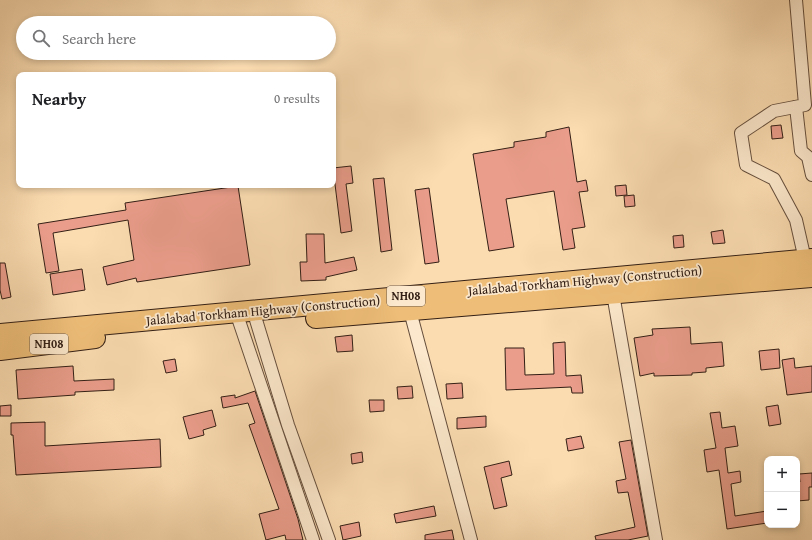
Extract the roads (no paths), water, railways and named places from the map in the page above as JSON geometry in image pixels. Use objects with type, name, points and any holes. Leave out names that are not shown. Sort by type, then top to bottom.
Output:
[{"type":"highway","name":"Jalalabad Torkham Highway (Construction)","points":[[0,334],[246,317],[809,268]]},
{"type":"highway","name":"NH08","points":[[0,350],[246,317],[410,311],[613,294],[709,277]]},
{"type":"highway","name":"NH08","points":[[0,338],[97,338]]},
{"type":"street","points":[[796,0],[805,105],[774,111],[741,133],[746,165],[774,180],[796,220],[809,268]]},
{"type":"street","points":[[796,107],[801,151],[808,157],[812,175]]},
{"type":"street","points":[[613,294],[656,540]]},
{"type":"street","points":[[410,311],[471,540]]},
{"type":"street","points":[[246,317],[268,362],[288,425],[329,540]]},
{"type":"street","points":[[246,317],[253,365],[313,540]]},
{"type":"street","points":[[253,365],[268,362]]}]
